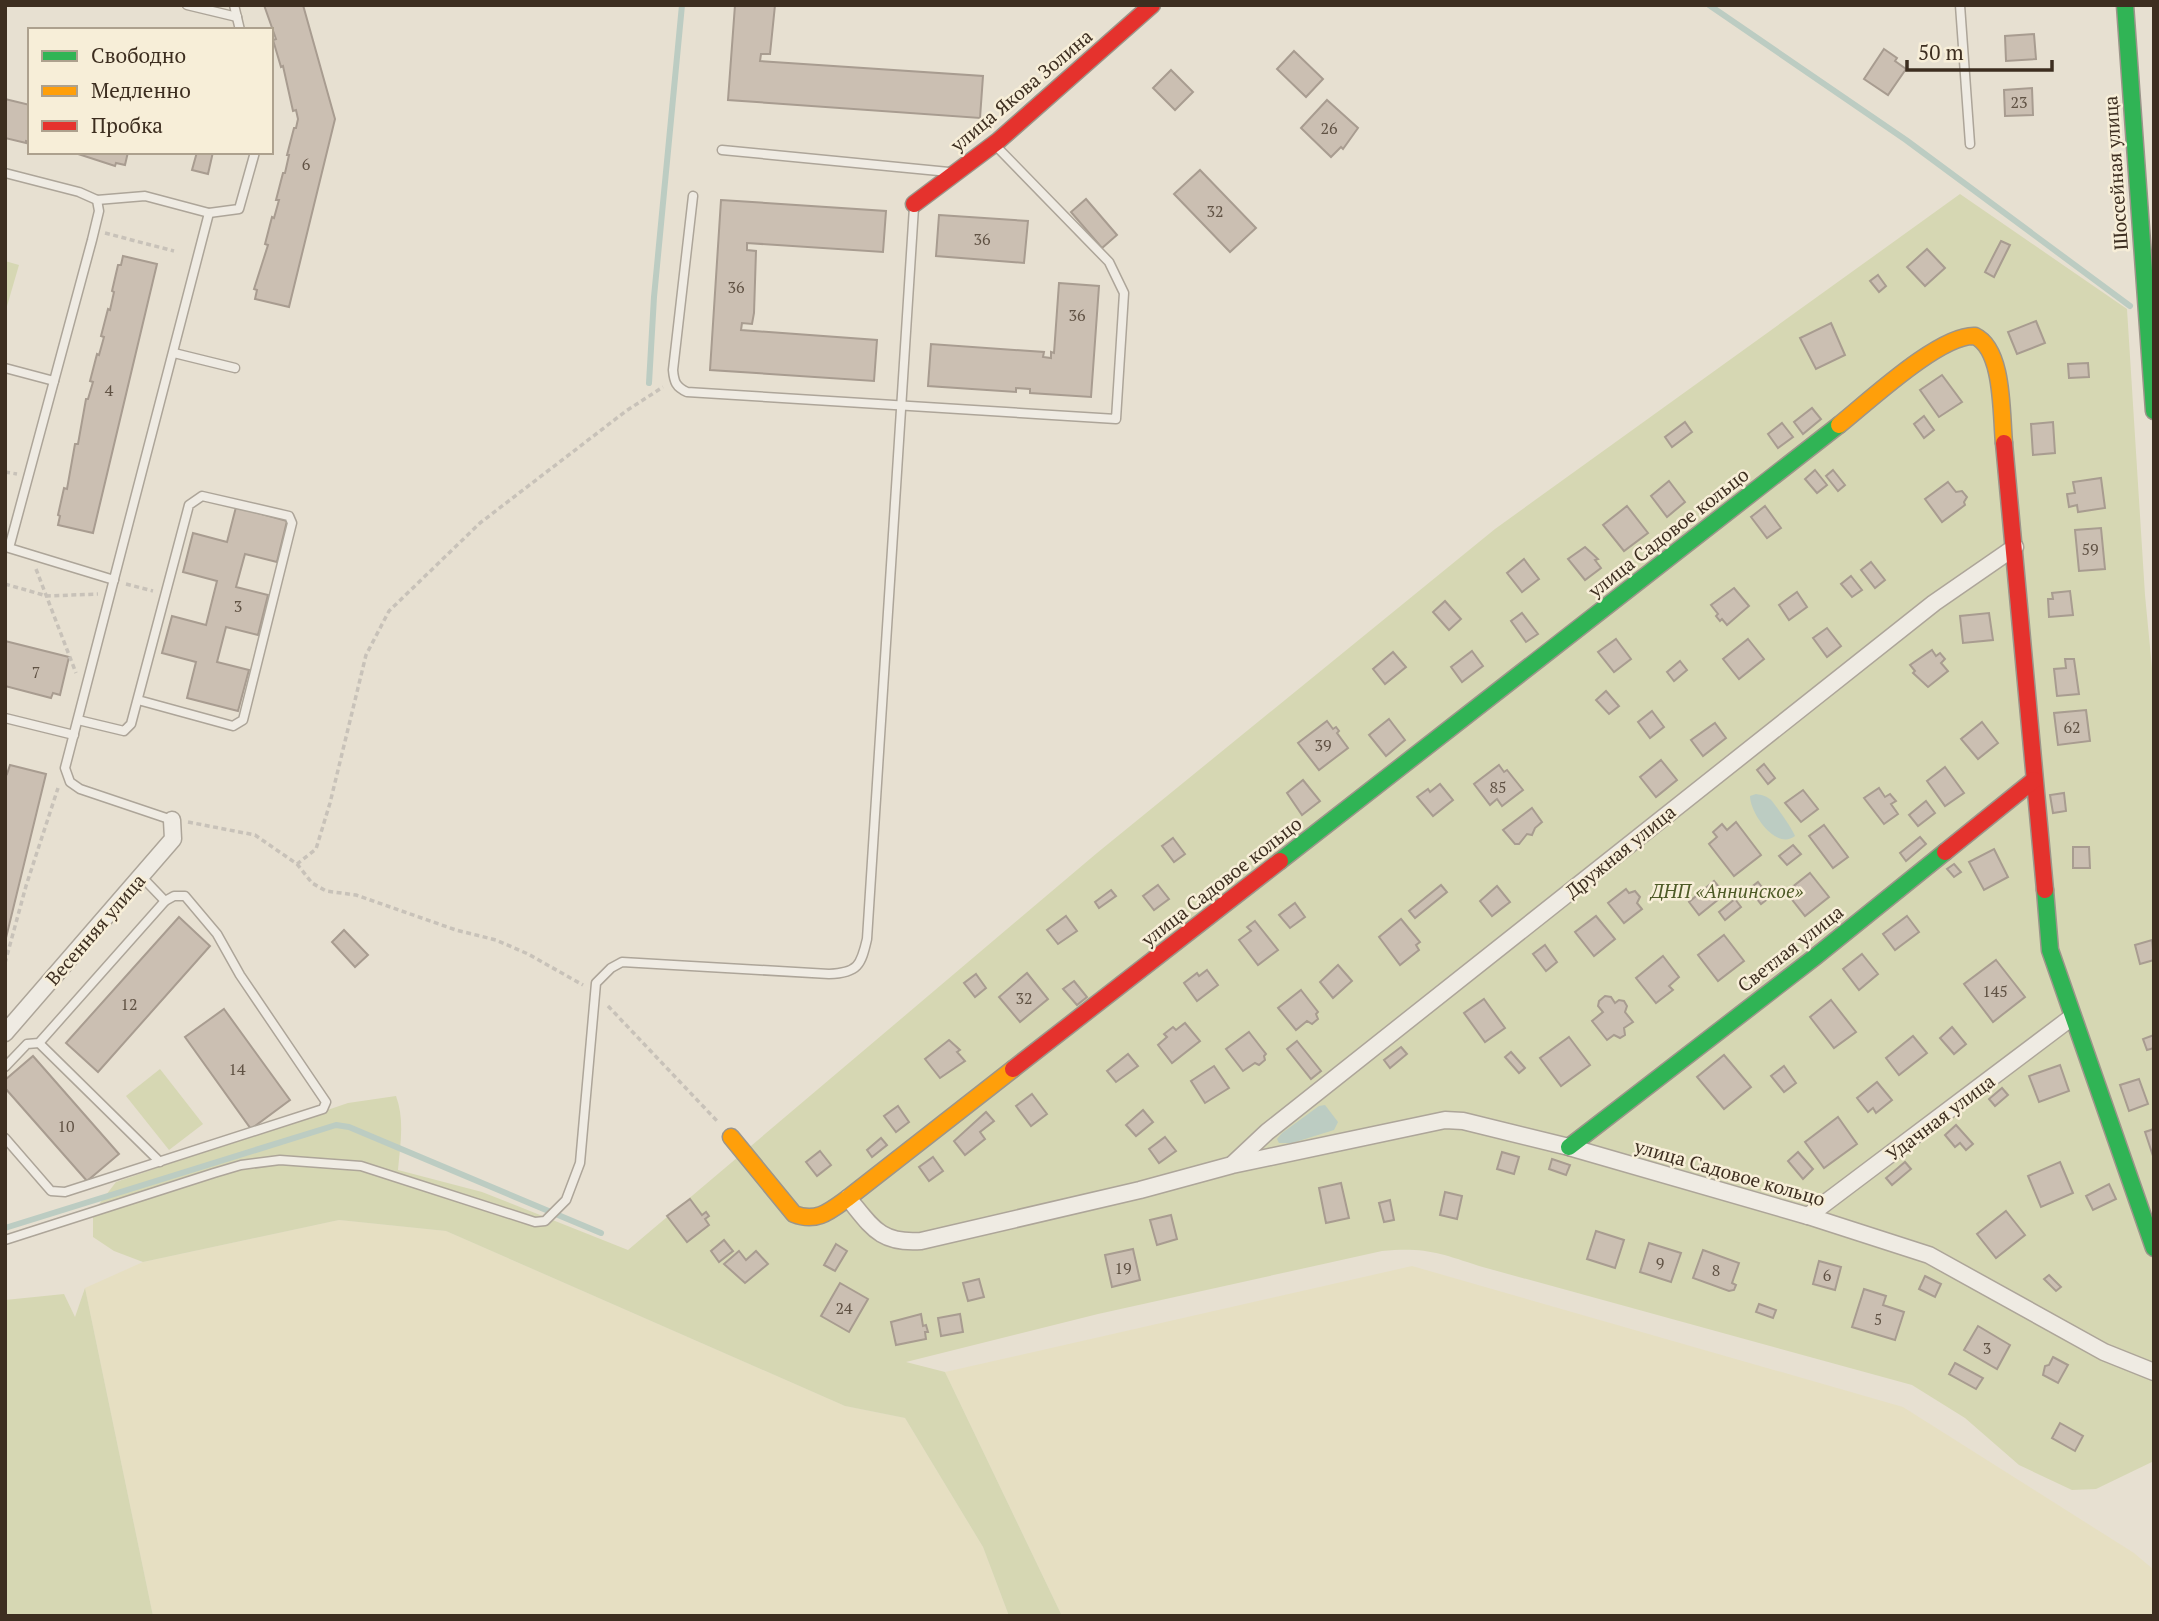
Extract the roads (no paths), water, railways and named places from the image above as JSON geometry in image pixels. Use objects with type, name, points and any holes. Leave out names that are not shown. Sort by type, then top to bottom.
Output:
[{"type":"street","name":"улица Якова Золина","points":[[914,204],[994,144],[1152,5]]},
{"type":"street","name":"Шоссейная улица","points":[[2125,5],[2154,411]]},
{"type":"street","name":"улица Садовое кольцо","points":[[2154,1248],[2050,950],[2015,547],[1994,359],[1983,340],[1966,334],[1957,336],[1936,349],[848,1198],[875,1231],[883,1236],[899,1241],[920,1241],[1140,1190],[1232,1165],[1445,1120],[1463,1121],[1569,1147],[1808,1216],[1929,1255],[2104,1352],[2154,1372]]},
{"type":"street","name":"Дружная улица","points":[[1232,1165],[1267,1132],[1694,792],[1934,603],[2015,547]]},
{"type":"street","name":"Светлая улица","points":[[1569,1147],[1815,957],[2034,780]]},
{"type":"street","name":"Весенняя улица","points":[[5,1033],[173,839],[172,820]]},
{"type":"street","name":"Удачная улица","points":[[1808,1216],[2072,1017]]},
{"type":"street","points":[[731,1137],[794,1214],[809,1220],[817,1219],[848,1198]]},
{"type":"lane","points":[[187,5],[237,18]]},
{"type":"lane","points":[[234,5],[240,28]]},
{"type":"lane","points":[[1960,5],[1970,144]]},
{"type":"lane","points":[[693,196],[673,370],[674,381],[679,388],[687,392],[1116,419],[1124,293],[1118,277],[1110,262],[994,144]]},
{"type":"lane","points":[[722,150],[956,173]]},
{"type":"lane","points":[[5,173],[79,192],[97,200],[145,196],[209,214],[239,209],[254,154]]},
{"type":"lane","points":[[97,200],[99,211],[7,547],[114,580]]},
{"type":"lane","points":[[5,1240],[228,1169],[280,1160],[361,1166],[534,1222],[545,1222],[566,1200],[580,1163],[596,983],[611,968],[622,962],[842,974],[862,962],[867,939],[914,204]]},
{"type":"lane","points":[[172,820],[80,789],[70,782],[65,768],[209,214]]},
{"type":"lane","points":[[174,353],[236,369]]},
{"type":"lane","points":[[5,368],[54,381]]},
{"type":"lane","points":[[78,720],[124,731],[131,724],[189,505],[202,496],[289,516],[292,523],[243,720],[233,726],[138,700]]},
{"type":"lane","points":[[5,719],[74,736]]},
{"type":"lane","points":[[141,876],[165,901]]},
{"type":"lane","points":[[5,1067],[27,1044],[39,1043],[165,901],[174,896],[185,896],[217,934],[240,975],[326,1102],[323,1109],[65,1192],[51,1191],[5,1138]]},
{"type":"lane","points":[[39,1043],[160,1161]]},
{"type":"waterway","points":[[649,383],[654,297],[682,5]]},
{"type":"waterway","points":[[1709,5],[1906,140],[2130,306]]},
{"type":"waterway","points":[[5,1228],[336,1125],[349,1127],[601,1233]]},
{"type":"park label","name":"ДНП «Аннинское»","points":[[1727,890]]}]
